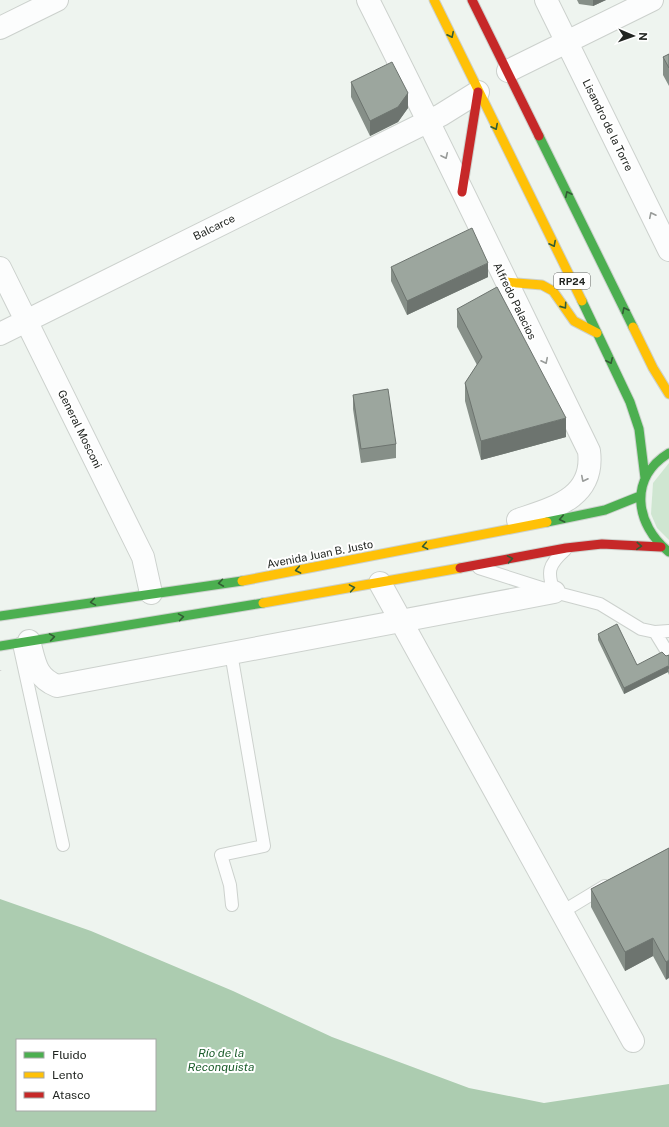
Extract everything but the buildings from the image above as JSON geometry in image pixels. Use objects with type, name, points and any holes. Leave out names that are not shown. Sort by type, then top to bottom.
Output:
[{"type":"main road","name":"RP24","points":[[434,0],[630,402],[639,429],[645,478]]},
{"type":"main road","name":"RP24","points":[[472,0],[653,368],[669,394]]},
{"type":"main road","points":[[462,192],[478,92]]},
{"type":"main road","points":[[506,282],[542,285],[553,291],[574,321],[597,333]]},
{"type":"main road","name":"RP24","points":[[665,549],[648,531],[642,519],[640,496],[645,478],[655,463],[669,453]]},
{"type":"main road","name":"Avenida Juan B. Justo","points":[[0,616],[260,578],[605,510],[640,496]]},
{"type":"main road","points":[[0,646],[272,602],[566,548],[602,544],[665,549]]},
{"type":"street","points":[[0,28],[57,0]]},
{"type":"street","name":"Alfredo Palacios","points":[[368,0],[429,121],[462,192],[589,451],[590,461],[585,479],[572,497],[560,506],[464,539]]},
{"type":"street","name":"Lisandro de la Torre","points":[[546,0],[669,250]]},
{"type":"street","points":[[508,71],[652,0]]},
{"type":"street","name":"Balcarce","points":[[0,334],[429,121],[478,92]]},
{"type":"street","name":"General Mosconi","points":[[0,268],[143,557],[151,593]]},
{"type":"street","points":[[380,583],[632,1041]]},
{"type":"street","points":[[24,642],[40,675],[46,682],[57,686],[554,592]]},
{"type":"lane","points":[[554,592],[549,577],[550,568],[554,559],[566,548]]},
{"type":"lane","points":[[472,565],[554,592],[600,604],[641,629],[655,632],[669,631]]},
{"type":"lane","points":[[655,632],[669,655]]},
{"type":"lane","points":[[24,642],[63,845]]},
{"type":"lane","points":[[231,653],[264,846],[221,855],[230,885],[232,905]]},
{"type":"lane","points":[[562,912],[613,881]]},
{"type":"shaded area","points":[[669,463],[669,540],[657,528],[651,514],[653,483]]},
{"type":"water","name":"Río de la Reconquista","points":[[0,899],[91,931],[233,991],[332,1037],[469,1088],[544,1103],[669,1084],[669,1127],[0,1127]]},
{"type":"traffic: fast","points":[[539,136],[633,327]]},
{"type":"traffic: fast","points":[[582,301],[630,402],[639,429],[645,478]]},
{"type":"traffic: fast","points":[[669,453],[656,463],[647,475],[642,488],[641,502],[643,515],[649,529],[669,552]]},
{"type":"traffic: fast","points":[[547,522],[605,510],[640,496]]},
{"type":"traffic: fast","points":[[0,616],[242,581]]},
{"type":"traffic: fast","points":[[0,646],[263,603]]},
{"type":"traffic: slow","points":[[434,0],[582,301]]},
{"type":"traffic: slow","points":[[506,282],[542,285],[553,291],[574,321],[597,333]]},
{"type":"traffic: slow","points":[[633,327],[653,368],[669,394]]},
{"type":"traffic: slow","points":[[242,581],[547,522]]},
{"type":"traffic: slow","points":[[263,603],[460,568]]},
{"type":"traffic: jam","points":[[472,0],[539,136]]},
{"type":"traffic: jam","points":[[462,192],[478,92]]},
{"type":"traffic: jam","points":[[460,568],[566,548],[602,544],[661,547]]}]
